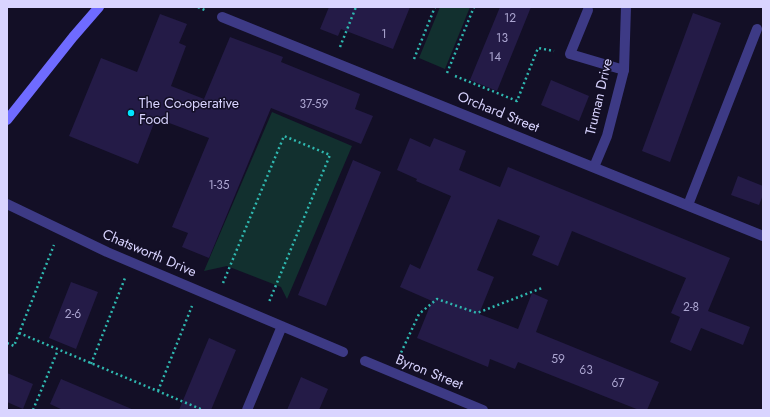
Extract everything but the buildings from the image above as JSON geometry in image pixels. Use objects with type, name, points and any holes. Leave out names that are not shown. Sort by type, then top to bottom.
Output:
[{"type":"main road","points":[[7,120],[99,7]]},
{"type":"street","name":"Truman Drive","points":[[594,167],[607,136],[624,70],[626,7]]},
{"type":"street","points":[[588,10],[570,54],[624,70]]},
{"type":"street","name":"Orchard Street","points":[[222,17],[763,236]]},
{"type":"street","points":[[688,205],[757,29]]},
{"type":"street","name":"Chatsworth Drive","points":[[7,204],[131,262],[343,352]]},
{"type":"street","points":[[247,410],[282,326]]},
{"type":"street","name":"Byron Street","points":[[365,361],[482,410]]},
{"type":"path","points":[[333,62],[356,7]]},
{"type":"path","points":[[414,59],[435,7]]},
{"type":"path","points":[[447,73],[474,7]]},
{"type":"path","points":[[455,76],[517,101],[538,48],[570,54]]},
{"type":"path","points":[[216,298],[284,136],[330,155],[263,318]]},
{"type":"path","points":[[7,343],[14,346],[60,229]]},
{"type":"path","points":[[92,364],[131,262]]},
{"type":"path","points":[[393,373],[419,314],[437,299],[477,313],[542,288]]},
{"type":"path","points":[[158,391],[198,290]]},
{"type":"path","points":[[18,333],[203,410]]},
{"type":"path","points":[[33,410],[58,350]]},
{"type":"green space","points":[[440,7],[470,7],[445,69],[419,58]]},
{"type":"green space","points":[[272,112],[352,146],[287,299],[281,287],[227,266],[204,271]]},
{"type":"place","name":"The Co-operative Food","points":[[131,113]]}]
